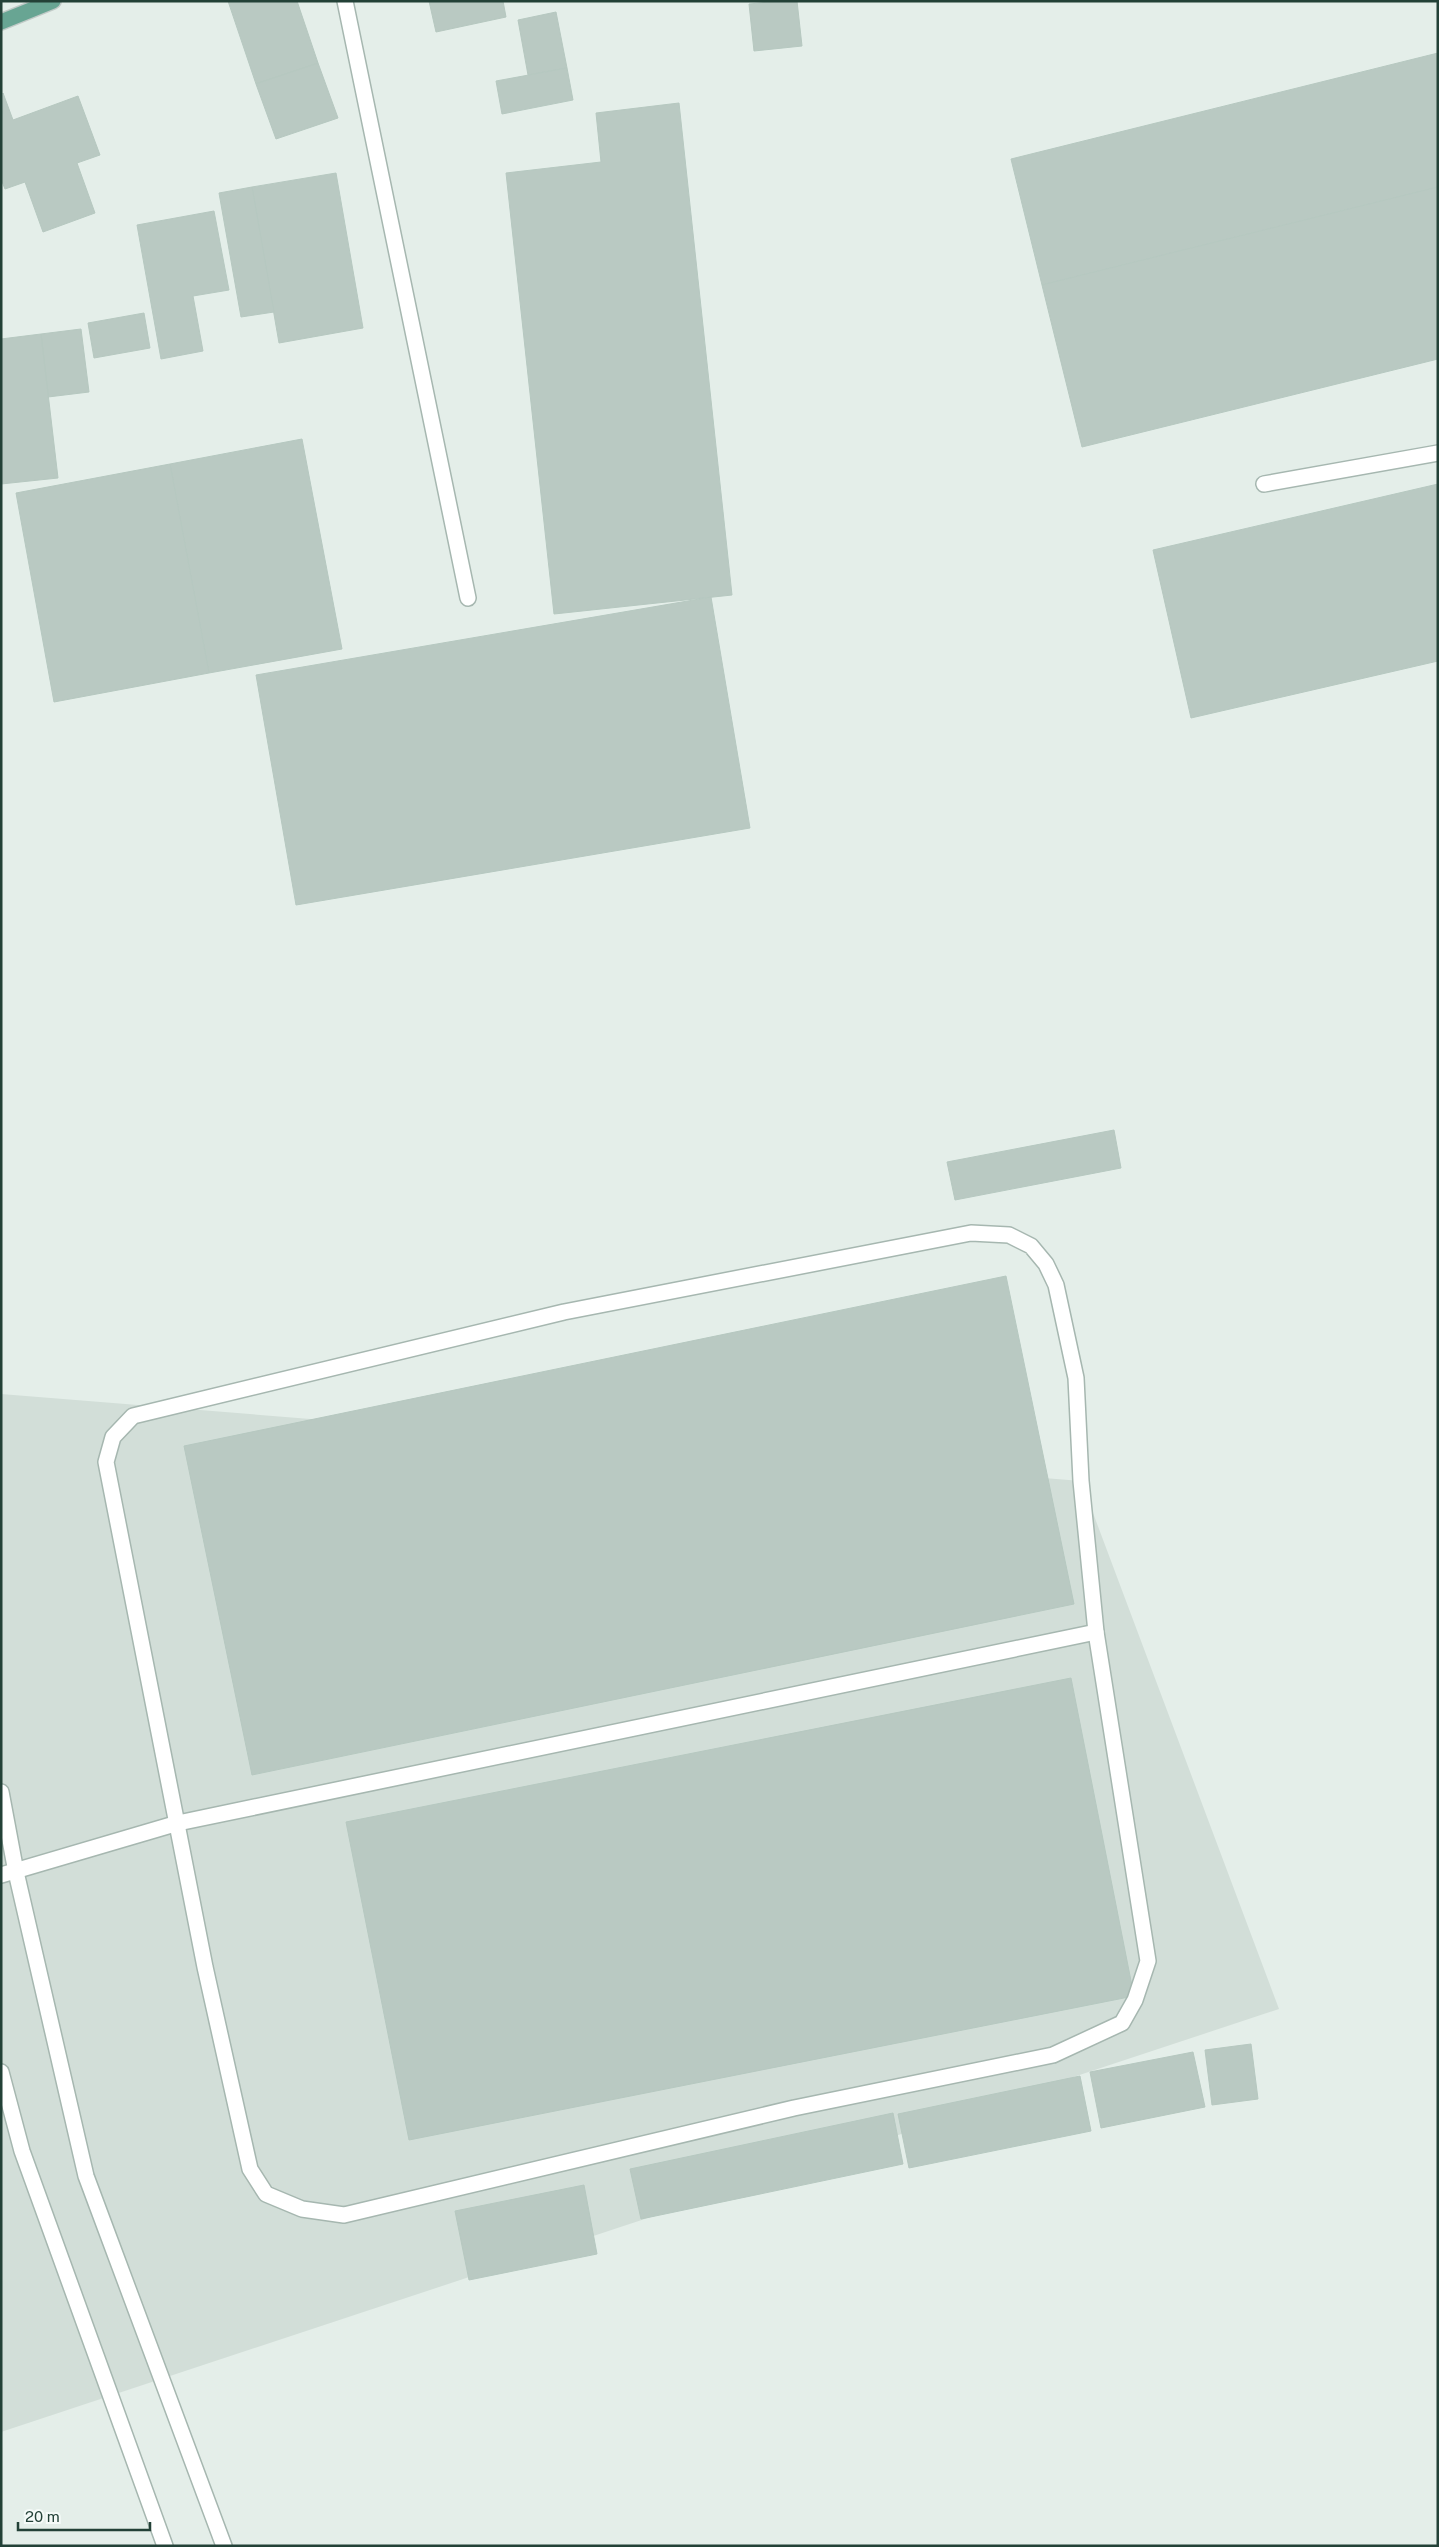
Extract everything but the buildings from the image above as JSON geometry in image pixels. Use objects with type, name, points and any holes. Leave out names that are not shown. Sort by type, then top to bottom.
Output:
[{"type":"main road","points":[[1,22],[54,1]]},
{"type":"lane","points":[[345,1],[468,598]]},
{"type":"lane","points":[[1264,484],[1438,453]]},
{"type":"lane","points":[[971,1233],[1009,1235],[1031,1246],[1046,1264],[1056,1285],[1076,1378],[1081,1481],[1096,1632],[1148,1961],[1135,2000],[1122,2023],[1053,2055],[794,2108],[344,2215],[302,2208],[266,2194],[250,2169],[205,1967],[178,1823],[106,1462],[113,1437],[133,1416],[564,1312],[971,1233]]},
{"type":"lane","points":[[9,1874],[178,1823],[1096,1632]]},
{"type":"lane","points":[[1,1792],[9,1874],[86,2176],[224,2546]]},
{"type":"lane","points":[[1,2072],[22,2150],[165,2546]]},
{"type":"shaded area","points":[[1,1394],[1081,1481],[1279,2009],[1,2432]]}]
